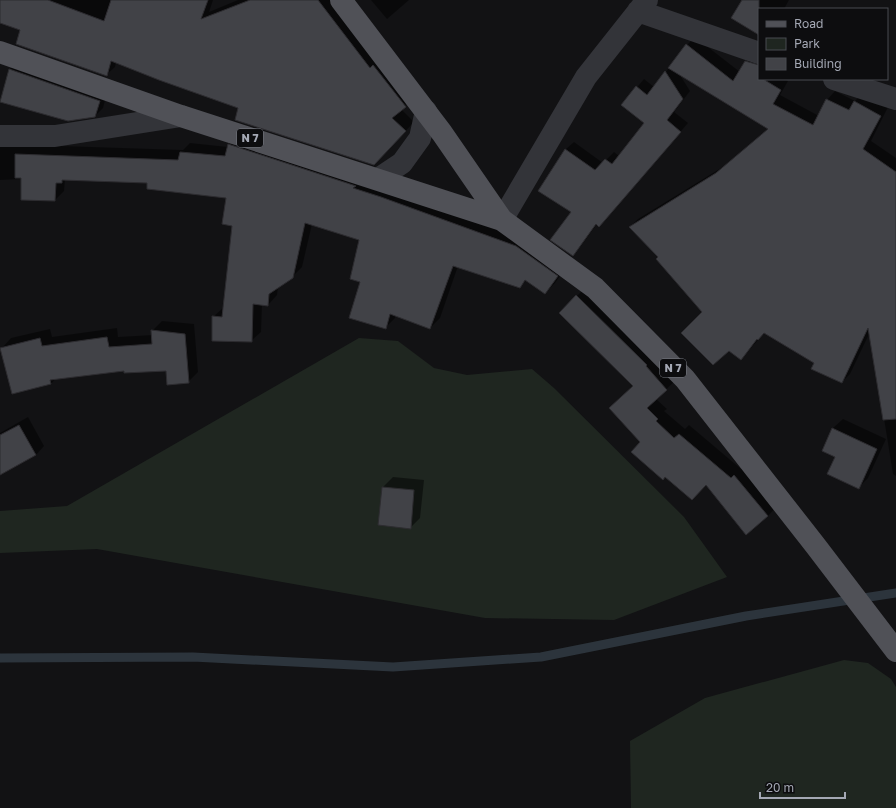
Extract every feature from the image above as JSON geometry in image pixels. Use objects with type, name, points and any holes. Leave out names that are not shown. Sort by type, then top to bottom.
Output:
[{"type":"main road","name":"N 7","points":[[341,0],[426,111],[502,220]]},
{"type":"main road","name":"N 7","points":[[0,52],[181,116],[502,220],[595,288],[685,379],[815,544],[896,651]]},
{"type":"street","points":[[502,220],[586,77],[642,6],[758,53]]},
{"type":"street","points":[[837,80],[896,99]]},
{"type":"street","points":[[378,179],[402,163],[420,138],[426,111]]},
{"type":"street","points":[[0,136],[55,136],[181,116]]},
{"type":"green space","points":[[359,338],[398,341],[434,368],[467,375],[532,369],[554,388],[684,517],[727,577],[614,620],[485,618],[97,549],[0,553],[0,511],[67,506]]},
{"type":"green space","points":[[844,660],[868,663],[891,679],[896,687],[896,808],[631,808],[630,741],[705,698]]},
{"type":"building","points":[[0,0],[48,0],[104,21],[111,0],[208,0],[201,19],[250,0],[318,0],[370,68],[373,65],[406,107],[392,118],[406,131],[374,165],[235,120],[238,108],[111,61],[107,76],[16,44],[20,30],[0,23]]},
{"type":"building","points":[[742,0],[759,0],[758,34],[731,18]]},
{"type":"building","points":[[686,44],[733,81],[745,61],[758,65],[758,80],[765,80],[781,90],[773,104],[813,125],[826,99],[849,110],[854,101],[881,116],[863,149],[896,172],[896,419],[883,420],[868,328],[842,383],[811,369],[814,363],[764,333],[758,340],[757,339],[741,360],[729,351],[713,365],[681,333],[702,312],[656,259],[658,257],[629,227],[716,173],[768,129],[668,68]]},
{"type":"building","points":[[9,69],[100,101],[95,117],[68,121],[0,102]]},
{"type":"building","points":[[665,71],[683,99],[667,120],[681,132],[599,227],[596,224],[573,256],[550,240],[571,212],[538,191],[565,149],[595,170],[605,159],[612,164],[644,123],[621,105],[636,86],[647,95]]},
{"type":"building","points":[[228,144],[356,186],[353,188],[516,246],[558,276],[545,294],[525,280],[520,288],[453,266],[430,329],[390,314],[386,329],[349,318],[360,282],[350,279],[359,240],[305,223],[293,278],[269,294],[268,306],[253,304],[252,342],[212,341],[212,316],[222,317],[232,226],[222,224],[226,198],[147,189],[147,183],[62,180],[62,183],[56,183],[55,201],[21,200],[21,178],[15,178],[15,154],[178,160],[180,152],[225,156]]},
{"type":"building","points":[[576,295],[647,365],[646,366],[667,390],[647,408],[658,419],[656,421],[674,438],[679,434],[731,478],[734,475],[768,516],[746,535],[706,485],[692,500],[665,477],[663,480],[631,452],[640,442],[609,408],[633,386],[559,313]]},
{"type":"building","points":[[151,330],[185,334],[189,383],[167,385],[166,371],[124,373],[124,371],[50,380],[51,384],[12,394],[0,348],[40,338],[42,346],[107,337],[109,347],[152,344]]},
{"type":"building","points":[[19,425],[36,455],[0,475],[0,435]]},
{"type":"building","points":[[832,428],[877,449],[859,489],[827,474],[835,457],[822,451]]},
{"type":"building","points":[[382,487],[414,490],[411,529],[378,525]]},
{"type":"waterway","points":[[0,658],[193,657],[393,667],[541,657],[746,616],[896,593]]}]
